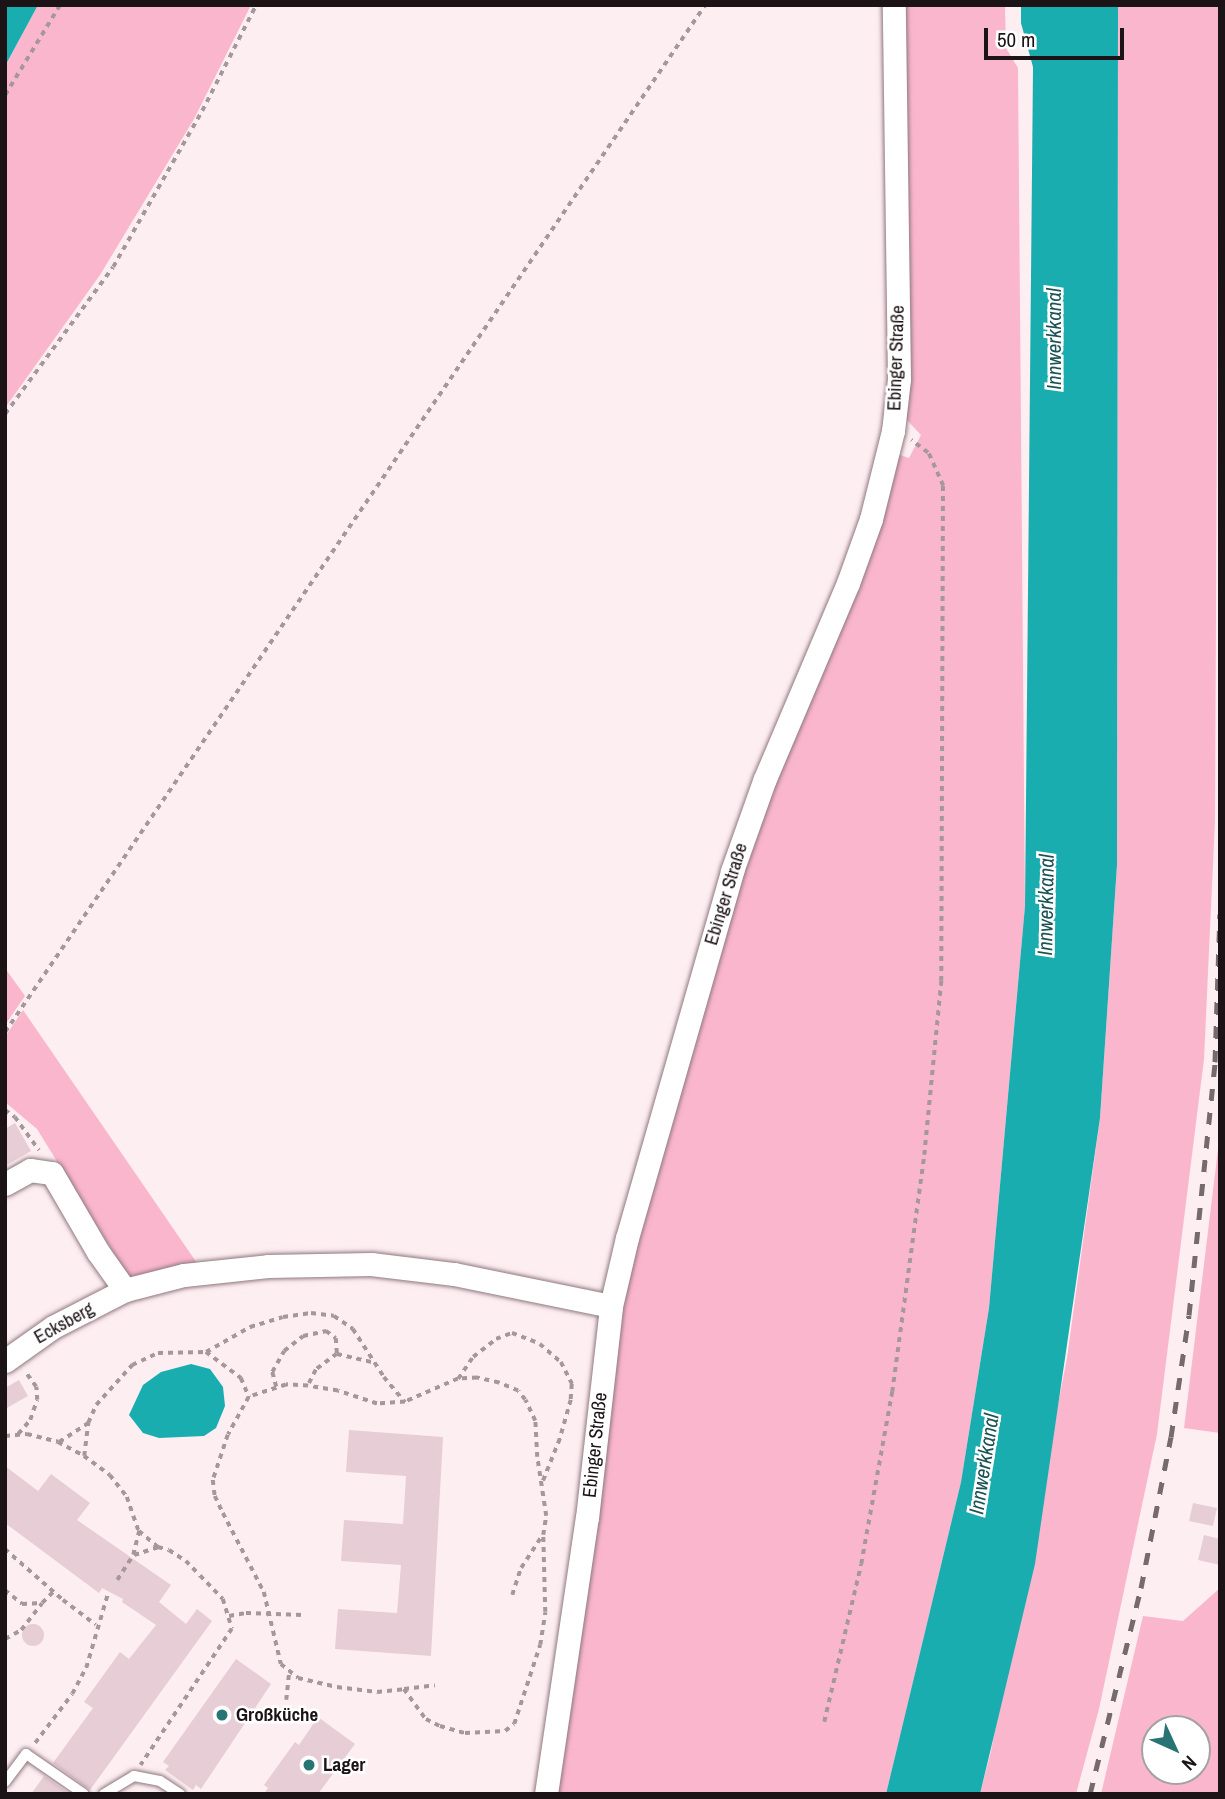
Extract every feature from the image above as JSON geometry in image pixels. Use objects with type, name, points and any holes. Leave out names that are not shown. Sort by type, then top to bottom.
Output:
[{"type":"street","name":"Ebinger Straße","points":[[546,1794],[587,1518],[611,1306],[627,1238],[732,871],[764,781],[848,583],[871,519],[893,431],[899,379],[894,5]]},
{"type":"street","points":[[5,1184],[30,1170],[52,1173],[98,1252],[125,1290]]},
{"type":"street","name":"Ecksberg","points":[[9,1358],[73,1316],[125,1290],[184,1275],[268,1266],[371,1264],[454,1274],[611,1306]]},
{"type":"lane","points":[[5,1782],[26,1754],[84,1794]]},
{"type":"lane","points":[[104,1794],[134,1776],[160,1781],[180,1794]]},
{"type":"path","points":[[5,95],[60,5]]},
{"type":"path","points":[[5,414],[113,267],[202,111],[256,5]]},
{"type":"path","points":[[5,1032],[705,5]]},
{"type":"path","points":[[824,1722],[861,1564],[892,1392],[924,1155],[942,981],[943,486],[928,453],[893,431]]},
{"type":"path","points":[[5,1110],[33,1138],[52,1173]]},
{"type":"path","points":[[84,1456],[88,1423],[96,1405],[132,1365],[158,1353],[206,1352],[250,1327],[311,1312],[334,1316],[353,1329],[373,1362],[405,1402]]},
{"type":"path","points":[[276,1387],[272,1371],[284,1351],[303,1336],[326,1331],[336,1338],[337,1354]]},
{"type":"path","points":[[458,1379],[473,1357],[496,1339],[512,1334],[540,1343],[561,1362],[572,1384],[571,1400],[560,1440],[541,1485]]},
{"type":"path","points":[[206,1352],[242,1378],[249,1397]]},
{"type":"path","points":[[308,1386],[316,1370],[337,1354],[373,1362]]},
{"type":"path","points":[[9,1358],[36,1387],[37,1400],[30,1420],[18,1434]]},
{"type":"path","points":[[404,1689],[426,1719],[440,1726],[465,1733],[505,1731],[514,1724],[540,1645],[545,1612],[543,1535],[546,1516],[536,1421],[525,1400],[518,1391],[499,1383],[458,1379],[405,1402],[377,1404],[338,1391],[308,1386],[276,1387],[249,1397],[229,1435],[213,1480],[215,1496],[250,1561],[272,1613],[274,1640],[281,1664],[289,1673],[337,1687],[377,1692],[435,1685]]},
{"type":"path","points":[[58,1442],[88,1423]]},
{"type":"path","points":[[5,1436],[27,1434],[58,1442],[84,1456],[110,1475],[127,1497],[139,1531],[158,1547],[169,1550],[186,1561],[223,1599],[232,1629],[226,1641],[134,1776]]},
{"type":"path","points":[[117,1580],[133,1556],[139,1531]]},
{"type":"path","points":[[512,1595],[521,1568],[543,1535]]},
{"type":"path","points":[[133,1556],[158,1547]]},
{"type":"path","points":[[5,1549],[96,1625]]},
{"type":"path","points":[[5,1590],[22,1604],[43,1603]]},
{"type":"path","points":[[5,1639],[21,1630],[54,1591]]},
{"type":"path","points":[[26,1754],[72,1694],[86,1668],[96,1625],[108,1593]]},
{"type":"path","points":[[229,1616],[272,1613],[303,1615]]},
{"type":"path","points":[[286,1700],[289,1673]]},
{"type":"shaded area","points":[[38,5],[251,5],[194,119],[100,275],[5,408],[5,66]]},
{"type":"shaded area","points":[[904,5],[1005,5],[1006,48],[1018,68],[1025,906],[989,1308],[961,1482],[886,1794],[556,1794],[616,1317],[739,875],[798,724],[894,459],[900,455],[909,458],[921,435],[906,419],[904,406]]},
{"type":"shaded area","points":[[1118,5],[1219,5],[1215,821],[1204,1059],[1157,1434],[1099,1709],[1076,1794],[980,1794],[991,1751],[1067,1358],[1100,1118],[1117,865]]},
{"type":"shaded area","points":[[5,968],[25,996],[5,1025]]},
{"type":"shaded area","points":[[23,1010],[199,1266],[132,1283],[37,1129],[5,1102],[5,1037]]},
{"type":"shaded area","points":[[1220,1133],[1220,1433],[1184,1428]]},
{"type":"shaded area","points":[[1220,1588],[1220,1794],[1101,1794],[1143,1616],[1183,1621]]},
{"type":"water","points":[[5,5],[38,5],[5,66]]},
{"type":"water","name":"Innwerkkanal","points":[[1021,5],[1118,5],[1117,865],[1100,1118],[1035,1564],[980,1794],[886,1794],[961,1482],[989,1308],[1025,906],[1033,67],[1021,23]]},
{"type":"water","points":[[191,1364],[210,1369],[223,1387],[225,1406],[216,1428],[204,1436],[159,1438],[143,1433],[129,1415],[143,1385],[161,1372]]},
{"type":"building","points":[[15,1123],[31,1151],[5,1166],[5,1129]]},
{"type":"building","points":[[19,1380],[28,1396],[5,1409],[5,1388]]},
{"type":"building","points":[[349,1430],[443,1437],[431,1656],[335,1649],[338,1609],[397,1613],[401,1565],[341,1561],[344,1520],[403,1524],[406,1476],[346,1472]]},
{"type":"building","points":[[5,1466],[38,1491],[51,1474],[90,1503],[77,1520],[171,1585],[159,1602],[186,1624],[197,1609],[212,1621],[90,1790],[53,1763],[93,1708],[84,1702],[120,1652],[129,1659],[156,1625],[122,1602],[123,1599],[102,1588],[99,1593],[5,1523]]},
{"type":"building","points":[[1193,1503],[1217,1508],[1213,1526],[1189,1521]]},
{"type":"building","points":[[1204,1535],[1220,1539],[1220,1565],[1198,1560]]},
{"type":"building","points":[[33,1624],[41,1627],[44,1635],[41,1643],[33,1646],[25,1643],[22,1635],[25,1627]]},
{"type":"building","name":"Großküche","points":[[236,1659],[271,1684],[201,1789],[196,1785],[193,1790],[165,1770],[169,1766],[163,1762]]},
{"type":"building","name":"Lager","points":[[318,1717],[355,1744],[318,1794],[264,1794],[268,1788],[264,1785],[295,1742],[299,1745]]},
{"type":"building","points":[[44,1776],[70,1794],[31,1794]]},
{"type":"railway","points":[[1090,1794],[1141,1588],[1171,1437],[1189,1315],[1215,1062],[1220,914]]},
{"type":"place","name":"Großküche","points":[[222,1715]]},
{"type":"place","name":"Lager","points":[[309,1765]]}]
